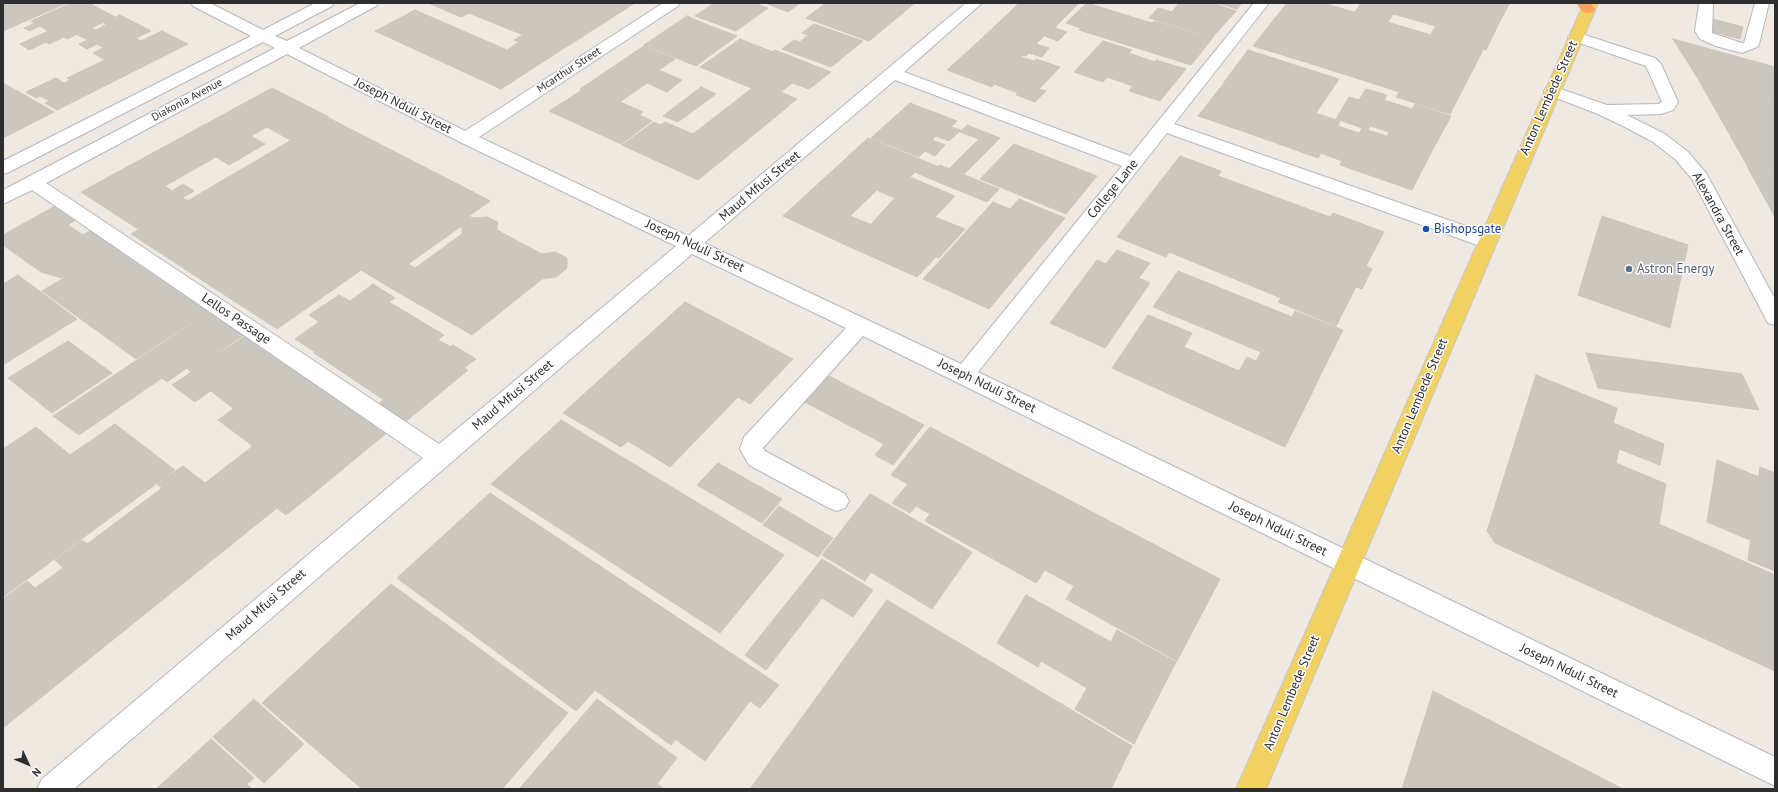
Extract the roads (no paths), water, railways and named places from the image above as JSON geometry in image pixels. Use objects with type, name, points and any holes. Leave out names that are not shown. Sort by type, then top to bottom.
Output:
[{"type":"main road","name":"Anton Lembede Street","points":[[1251,789],[1576,37],[1588,5]]},
{"type":"street","name":"Joseph Nduli Street","points":[[198,3],[466,138],[861,325],[1775,772]]},
{"type":"street","name":"Diakonia Avenue","points":[[3,168],[327,3]]},
{"type":"street","name":"Diakonia Avenue","points":[[3,198],[371,3]]},
{"type":"street","name":"Mcarthur Street","points":[[466,138],[673,3]]},
{"type":"street","name":"Maud Mfusi Street","points":[[52,789],[440,457],[975,3]]},
{"type":"street","name":"College Lane","points":[[964,375],[1262,3]]},
{"type":"street","points":[[1706,3],[1702,31],[1706,36],[1722,43],[1742,48],[1751,44],[1762,3]]},
{"type":"street","points":[[1576,37],[1650,61],[1653,64],[1670,102],[1667,106],[1661,109],[1604,110]]},
{"type":"street","points":[[892,73],[1134,164]]},
{"type":"street","name":"Alexandra Street","points":[[1552,91],[1604,110],[1659,138],[1682,156],[1700,177],[1775,318]]},
{"type":"street","points":[[1164,126],[1487,241]]},
{"type":"street","name":"Lellos Passage","points":[[33,182],[440,457]]},
{"type":"street","points":[[838,502],[757,458],[752,450],[752,444],[861,325]]},
{"type":"place","name":"Bishopsgate","points":[[1426,229]]},
{"type":"place","name":"Astron Energy","points":[[1629,269]]}]
